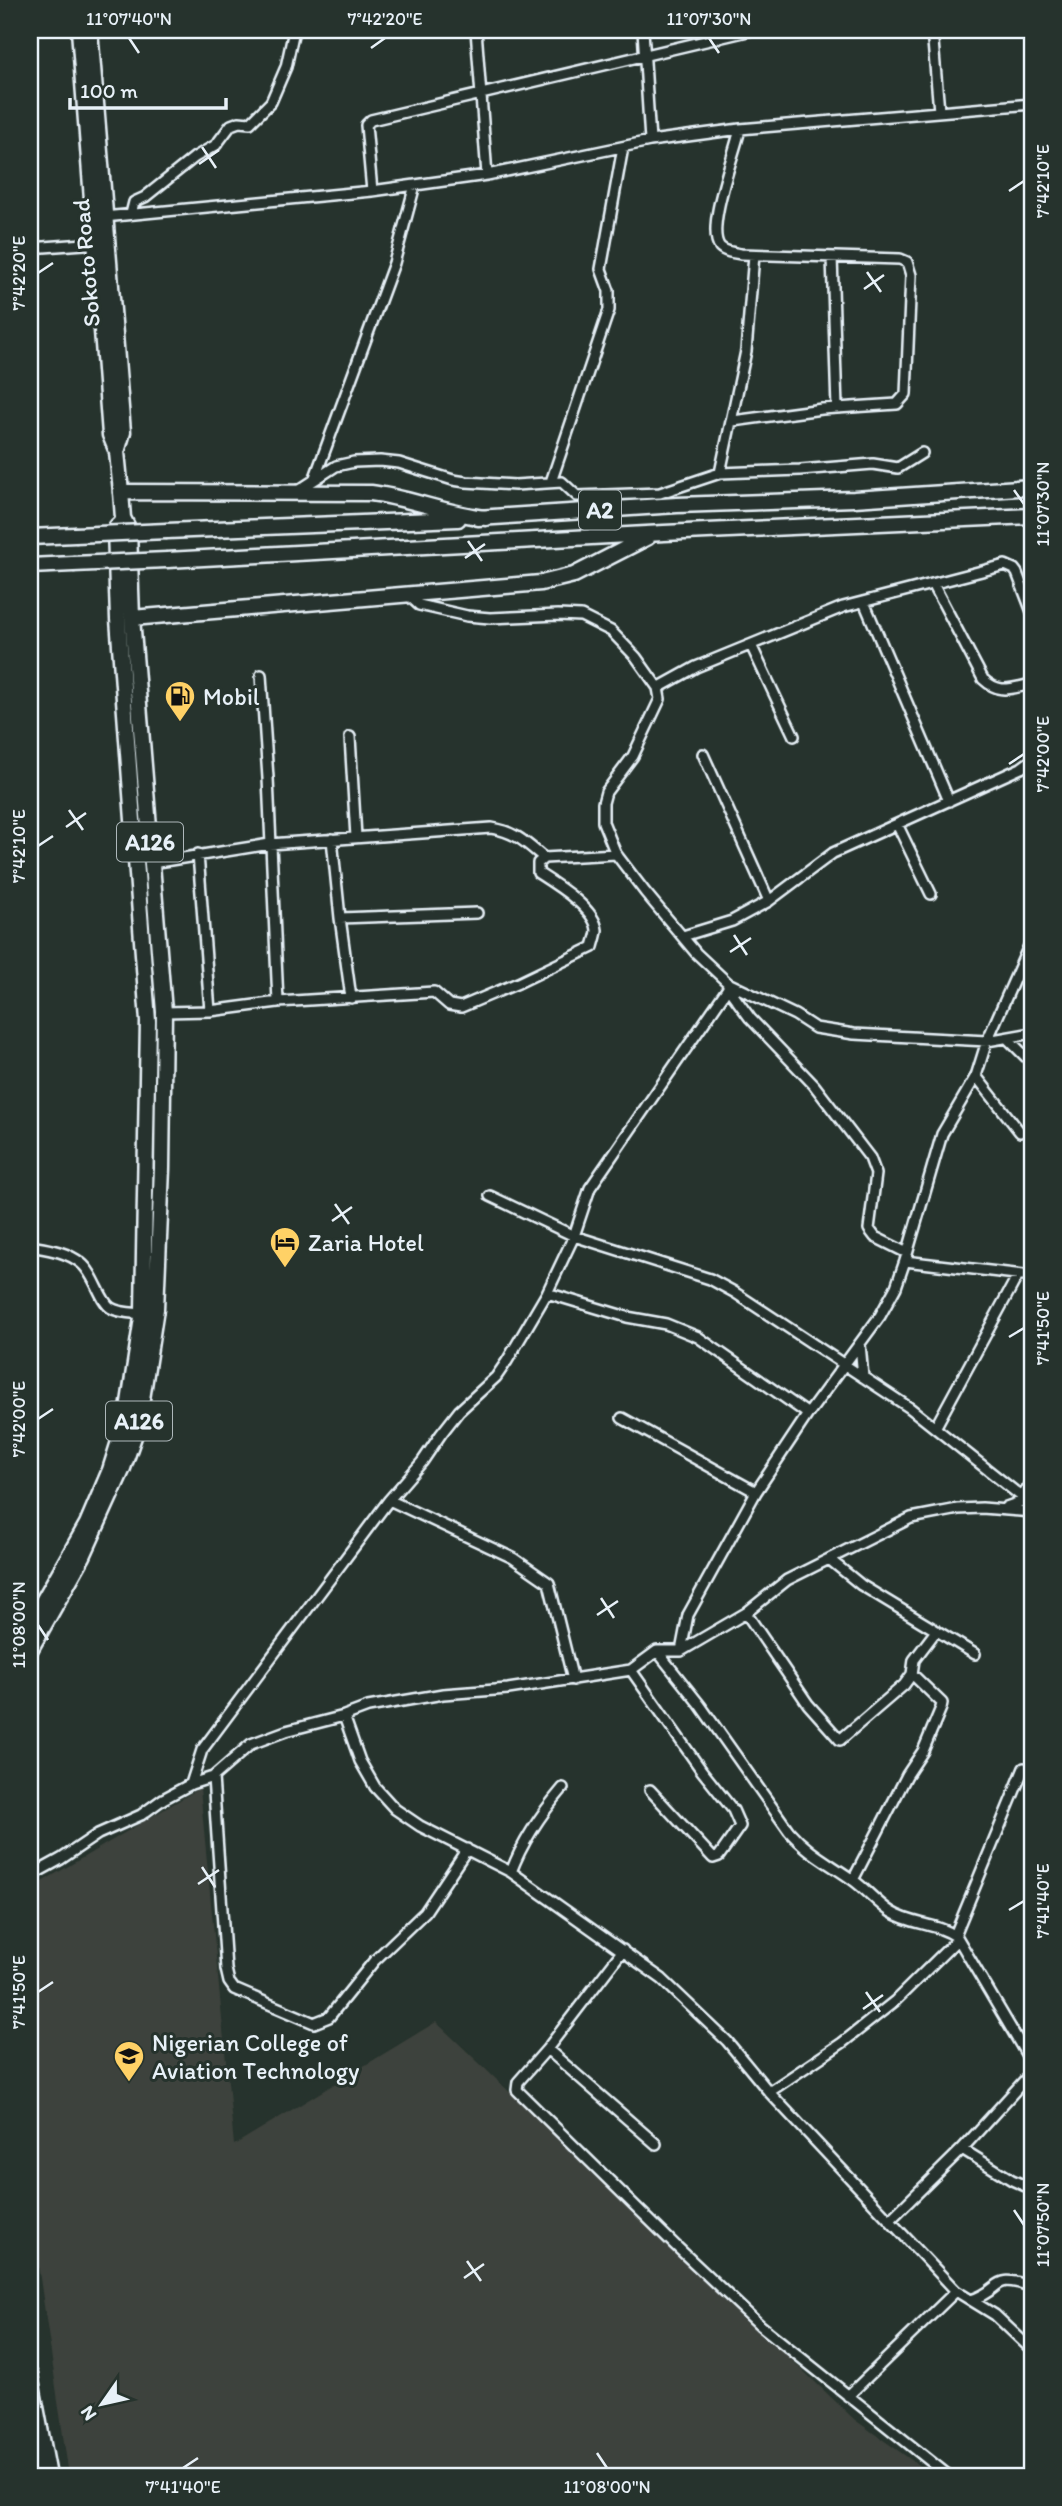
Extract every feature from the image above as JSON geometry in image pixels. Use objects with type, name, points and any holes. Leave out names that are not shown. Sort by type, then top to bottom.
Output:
[{"type":"main road","points":[[79,30],[100,243]]},
{"type":"main road","name":"Sokoto Road","points":[[90,30],[104,217],[100,243],[123,432],[117,452],[121,492]]},
{"type":"main road","name":"A2","points":[[30,537],[486,518],[677,505],[854,499],[1032,487]]},
{"type":"main road","points":[[121,492],[381,494],[409,499],[450,512],[486,518]]},
{"type":"main road","name":"A126","points":[[30,1650],[106,1511],[138,1425],[156,1309],[162,1168],[164,1012],[132,618],[129,530],[123,518],[121,492]]},
{"type":"main road","name":"A2","points":[[30,566],[1032,516]]},
{"type":"main road","name":"A126","points":[[30,1624],[87,1524],[110,1469],[127,1416],[143,1314],[148,1020],[118,619],[115,529],[123,518]]},
{"type":"main road","points":[[349,523],[352,549]]},
{"type":"main road","points":[[132,618],[557,580],[592,567],[642,539],[664,533]]},
{"type":"main road","points":[[30,2375],[49,2476]]},
{"type":"main road","points":[[30,2445],[36,2476]]},
{"type":"street","points":[[131,214],[134,202],[145,197],[195,157],[216,145],[231,125],[239,122],[250,123],[271,102],[286,66],[293,30]]},
{"type":"street","points":[[476,30],[488,175]]},
{"type":"street","points":[[643,30],[650,141]]},
{"type":"street","points":[[372,191],[366,125],[371,120],[752,30]]},
{"type":"street","points":[[932,30],[939,111]]},
{"type":"street","points":[[104,217],[372,191],[488,175],[650,141],[740,129],[1032,104]]},
{"type":"street","points":[[733,421],[837,408],[897,404],[906,394],[911,275],[906,262],[900,259],[754,255],[725,250],[720,246],[715,236],[722,191],[740,129]]},
{"type":"street","points":[[551,482],[609,310],[609,291],[601,269],[623,147]]},
{"type":"street","points":[[314,480],[394,263],[415,185]]},
{"type":"street","points":[[30,248],[100,243]]},
{"type":"street","points":[[720,473],[746,351],[754,255]]},
{"type":"street","points":[[832,257],[837,408]]},
{"type":"street","points":[[294,492],[336,466],[354,462],[380,461],[407,465],[466,482],[515,485],[562,482],[577,496],[660,493],[720,473],[873,464],[898,468],[922,453]]},
{"type":"street","points":[[658,688],[696,667],[843,607],[1009,566],[1017,573],[1032,612]]},
{"type":"street","points":[[933,584],[983,679],[993,688],[1002,690],[1032,684]]},
{"type":"street","points":[[407,594],[419,605],[467,616],[490,618],[566,615],[591,620],[617,636],[658,688],[660,699],[633,756],[606,792],[603,822],[615,854],[696,953],[728,986],[750,1018],[814,1085],[870,1158],[876,1174],[869,1229],[875,1237],[906,1257],[1032,1276]]},
{"type":"street","points":[[864,602],[949,801]]},
{"type":"street","points":[[751,645],[794,736]]},
{"type":"street","points":[[261,675],[278,1002]]},
{"type":"street","points":[[350,737],[356,837]]},
{"type":"street","points":[[703,754],[769,901]]},
{"type":"street","points":[[683,936],[732,920],[769,901],[833,853],[1021,768],[1032,760]]},
{"type":"street","points":[[897,824],[931,894]]},
{"type":"street","points":[[152,863],[270,844],[491,828],[517,835],[544,858]]},
{"type":"street","points":[[332,839],[351,998]]},
{"type":"street","points":[[198,854],[210,1011]]},
{"type":"street","points":[[164,1012],[210,1011],[278,1002],[434,992],[449,1006],[461,1007],[593,947],[597,930],[591,916],[575,898],[538,873],[538,863],[544,858],[615,854]]},
{"type":"street","points":[[340,918],[477,913]]},
{"type":"street","points":[[681,1651],[688,1615],[756,1492],[880,1316],[906,1257],[942,1134],[976,1076],[987,1041],[1032,939]]},
{"type":"street","points":[[728,986],[795,1015],[815,1028],[854,1034],[987,1041],[1032,1033]]},
{"type":"street","points":[[191,1784],[202,1750],[389,1500],[422,1462],[459,1411],[496,1377],[547,1293],[574,1236],[590,1188],[728,986]]},
{"type":"street","points":[[1008,1039],[1032,1063]]},
{"type":"street","points":[[976,1076],[1020,1132]]},
{"type":"street","points":[[490,1196],[574,1236],[710,1279],[734,1292],[935,1428],[1025,1499]]},
{"type":"street","points":[[30,1246],[74,1258],[91,1273],[107,1306],[119,1311],[143,1314]]},
{"type":"street","points":[[935,1428],[1018,1275]]},
{"type":"street","points":[[547,1293],[627,1317],[666,1324],[698,1337],[808,1415]]},
{"type":"street","points":[[860,1344],[863,1377]]},
{"type":"street","points":[[622,1418],[756,1492]]},
{"type":"street","points":[[1004,1508],[1025,1499],[1032,1479]]},
{"type":"street","points":[[389,1500],[513,1558],[549,1583],[573,1680]]},
{"type":"street","points":[[30,1876],[98,1834],[141,1815],[191,1784],[213,1777],[251,1744],[286,1731],[368,1707],[443,1693],[508,1689],[631,1670],[657,1651],[681,1651],[746,1613],[787,1580],[911,1518],[958,1509],[1004,1508],[1032,1512]]},
{"type":"street","points":[[829,1559],[861,1585],[975,1654]]},
{"type":"street","points":[[746,1613],[808,1704],[840,1740],[904,1685],[912,1674],[914,1660],[936,1631]]},
{"type":"street","points":[[657,1651],[700,1705],[789,1831],[805,1849],[853,1880],[891,1912],[915,1923],[942,1929],[956,1938],[1032,2064]]},
{"type":"street","points":[[631,1670],[733,1810],[740,1826],[719,1856],[713,1858],[650,1790]]},
{"type":"street","points":[[853,1880],[907,1775],[923,1751],[941,1708],[942,1703],[938,1697],[912,1674]]},
{"type":"street","points":[[344,1716],[360,1760],[375,1787],[395,1809],[412,1821],[511,1872],[662,1979],[727,2041],[769,2092],[956,2291],[995,2315],[1032,2350]]},
{"type":"street","points":[[769,2092],[842,2043],[895,2001],[956,1938],[1024,1768]]},
{"type":"street","points":[[213,1777],[229,1982],[234,1989],[314,2023],[329,2017],[374,1961],[425,1912],[467,1849]]},
{"type":"street","points":[[511,1872],[520,1847],[544,1811],[564,1788]]},
{"type":"street","points":[[623,1950],[547,2049],[518,2081],[517,2090],[728,2296],[793,2353],[949,2476]]},
{"type":"street","points":[[547,2049],[656,2144]]},
{"type":"street","points":[[891,2219],[962,2149],[1032,2071]]},
{"type":"street","points":[[962,2149],[1012,2180],[1032,2189]]},
{"type":"street","points":[[971,2300],[984,2296],[999,2282],[1008,2279],[1032,2287]]},
{"type":"street","points":[[848,2396],[956,2291]]},
{"type":"shaded area","name":"Nigerian College of Aviation Technology","points":[[200,1788],[234,2145],[436,2022],[855,2420],[934,2476],[69,2476],[30,2210],[30,1889]]},
{"type":"place","name":"Mobil","points":[[180,723]]},
{"type":"place","name":"Zaria Hotel","points":[[285,1269]]},
{"type":"place","name":"Nigerian College of Aviation Technology","points":[[129,2083]]}]
